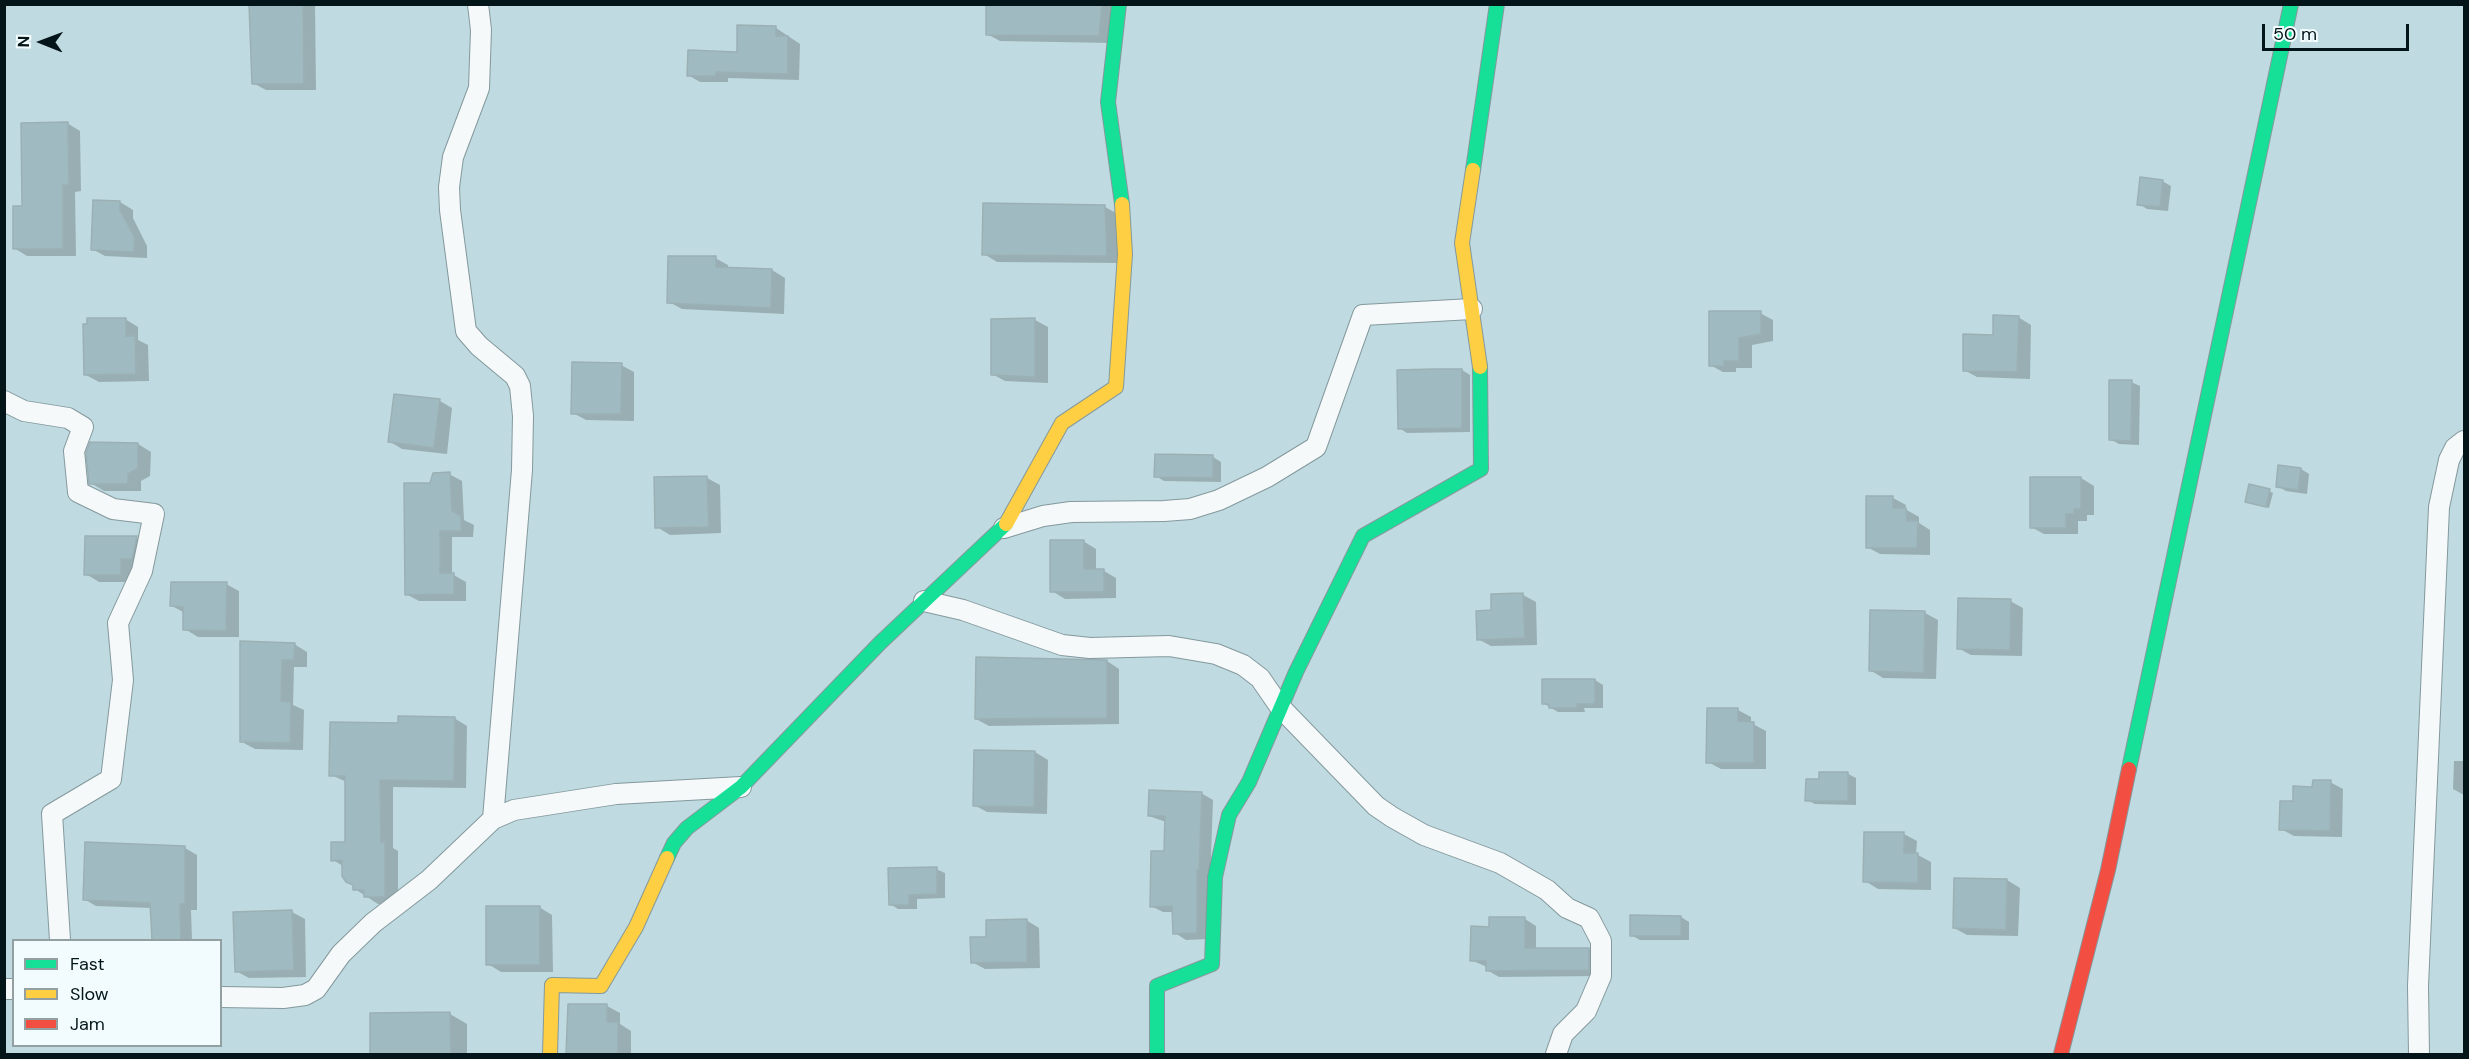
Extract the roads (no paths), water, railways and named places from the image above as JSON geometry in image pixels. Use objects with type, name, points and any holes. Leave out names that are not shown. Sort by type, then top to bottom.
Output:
[{"type":"street","points":[[478,4],[480,73],[477,94],[450,170],[450,210],[466,331],[479,346],[515,376],[520,386],[523,416],[522,470],[493,819]]},
{"type":"street","points":[[550,1054],[552,985],[601,986],[636,927],[674,843],[687,828],[741,787],[924,601],[1004,528],[1062,423],[1116,387],[1125,254],[1120,182],[1108,102],[1119,4]]},
{"type":"street","points":[[1157,1054],[1157,986],[1212,964],[1215,877],[1229,815],[1253,772],[1280,707],[1363,536],[1481,469],[1480,364],[1462,243],[1497,4]]},
{"type":"street","points":[[2061,1054],[2108,870],[2291,4]]},
{"type":"street","points":[[1004,528],[1043,516],[1071,512],[1190,509],[1219,500],[1267,477],[1316,447],[1363,315],[1472,309]]},
{"type":"street","points":[[4,401],[24,411],[68,418],[83,428],[74,451],[78,492],[113,509],[154,514],[142,571],[118,622],[123,680],[111,779],[52,814],[60,939]]},
{"type":"street","points":[[2419,1054],[2418,986],[2439,507],[2449,460],[2455,448],[2464,441]]},
{"type":"street","points":[[924,601],[963,610],[1062,645],[1090,648],[1169,646],[1216,654],[1243,665],[1260,678],[1280,707],[1376,806],[1392,818],[1424,835],[1500,863],[1547,890],[1567,909],[1589,918],[1601,941],[1601,976],[1586,1011],[1563,1034],[1556,1054]]},
{"type":"street","points":[[222,997],[283,998],[311,992],[340,954],[374,923],[429,880],[493,819],[529,806],[593,797],[741,787]]}]
